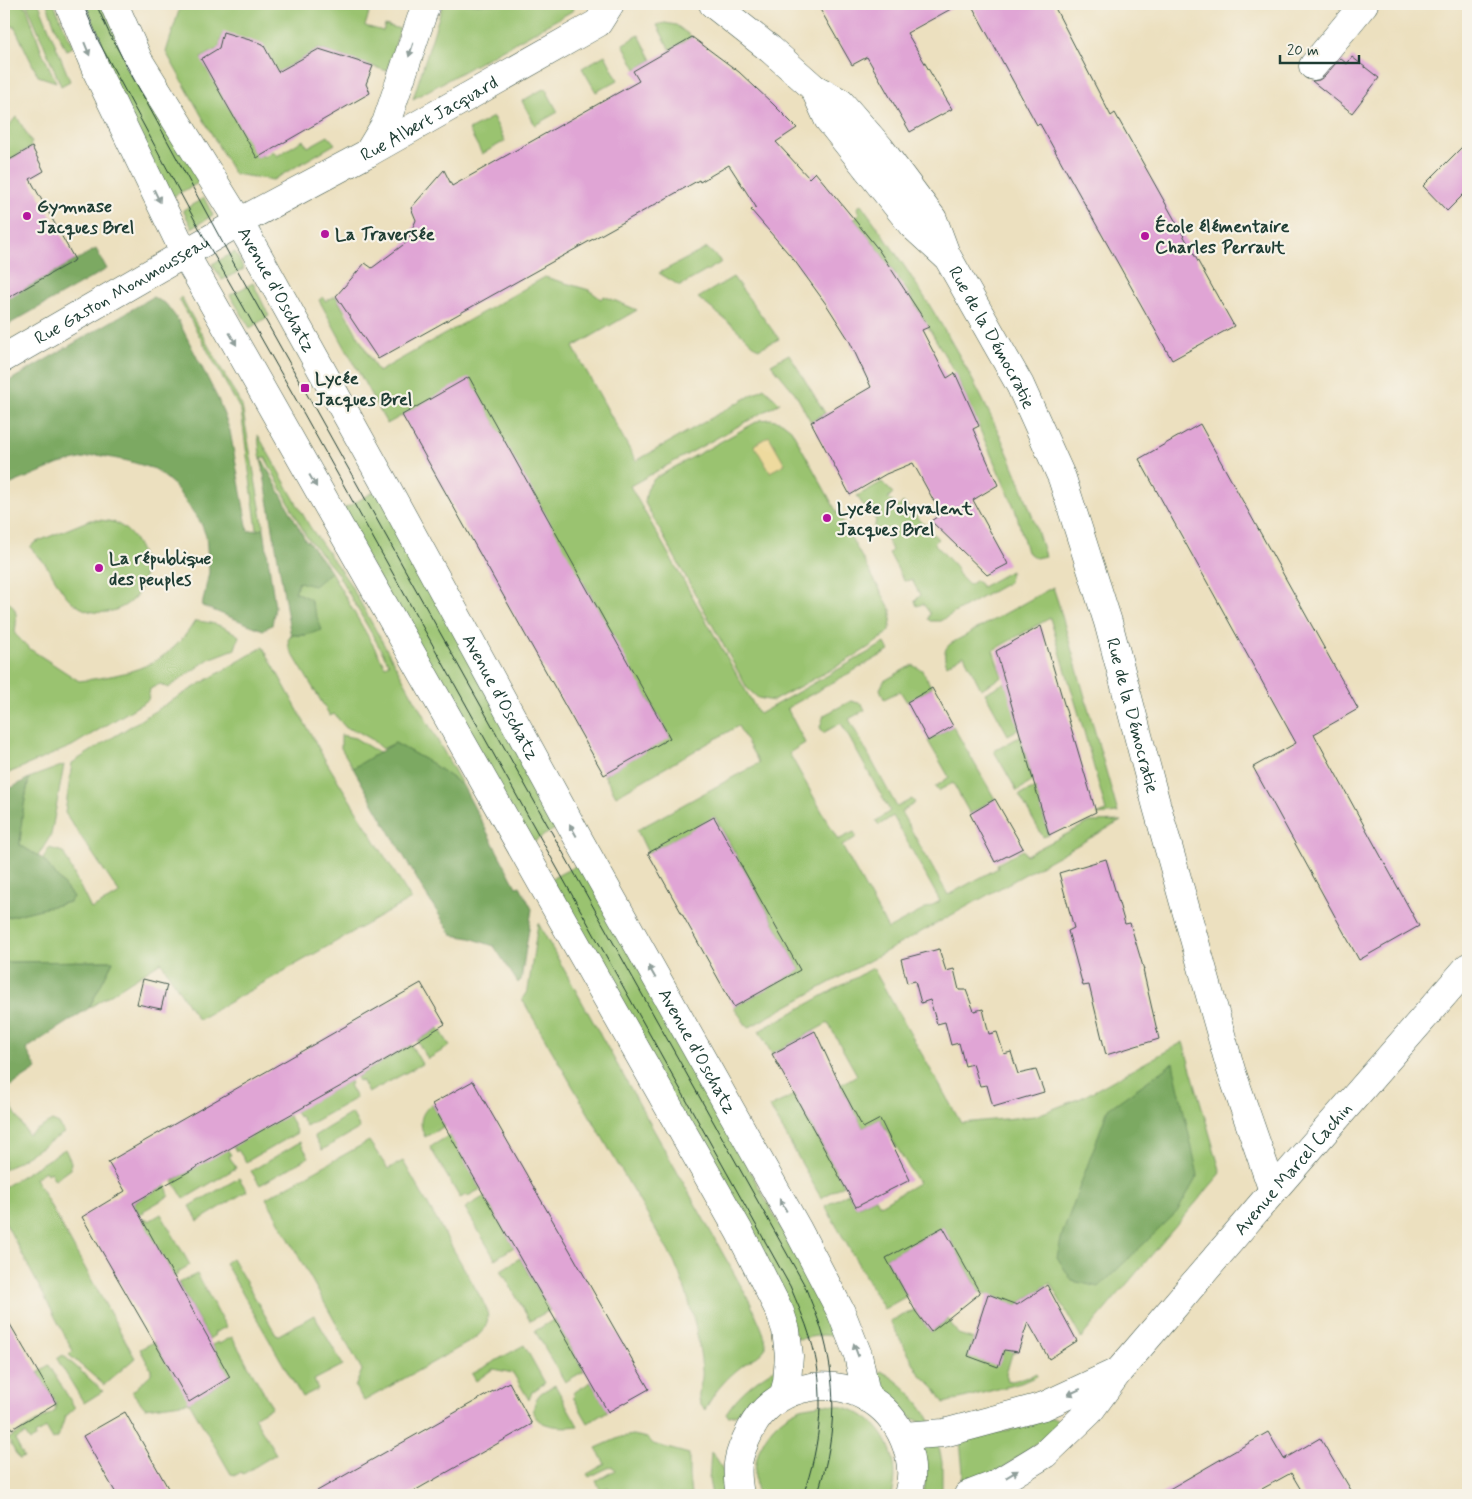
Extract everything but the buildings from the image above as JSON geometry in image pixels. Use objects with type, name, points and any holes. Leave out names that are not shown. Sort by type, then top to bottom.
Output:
[{"type":"street","points":[[69,4],[97,72],[185,254],[739,1231],[780,1312],[786,1330],[789,1356],[784,1394]]},
{"type":"street","name":"Avenue d'Oschatz","points":[[114,4],[139,61],[239,222],[382,479],[578,840],[806,1245],[842,1312],[858,1355],[867,1398]]},
{"type":"street","points":[[368,153],[386,123],[426,4]]},
{"type":"street","name":"Rue Albert Jacquard","points":[[239,222],[368,153],[598,23],[610,4]]},
{"type":"street","name":"Rue de la Démocratie","points":[[713,4],[770,49],[814,88],[828,119],[906,217],[948,258],[1020,385],[1062,478],[1108,622],[1157,807],[1231,1070],[1273,1190]]},
{"type":"street","points":[[1313,66],[1364,4]]},
{"type":"street","name":"Rue Gaston Monmousseau","points":[[4,358],[239,222]]},
{"type":"street","name":"Avenue Marcel Cachin","points":[[968,1495],[994,1485],[1045,1454],[1089,1412],[1119,1372],[1273,1190],[1468,967]]},
{"type":"street","name":"Avenue Marcel Cachin","points":[[903,1436],[944,1433],[1044,1406],[1119,1372]]},
{"type":"street","points":[[740,1495],[737,1476],[740,1451],[756,1420],[766,1408],[784,1394],[819,1386],[850,1390],[867,1398],[888,1414],[903,1436],[909,1454],[911,1472],[908,1495]]},
{"type":"green space","points":[[4,4],[21,4],[26,6],[42,52],[56,82],[38,76],[14,26],[4,27]]},
{"type":"green space","points":[[27,4],[39,4],[70,81],[61,86]]},
{"type":"green space","points":[[47,4],[54,4],[73,47],[66,50]]},
{"type":"green space","points":[[76,4],[104,4],[202,181],[168,199]]},
{"type":"green space","points":[[181,4],[359,4],[371,7],[365,26],[383,31],[385,25],[400,29],[387,71],[319,49],[278,72],[223,33],[219,48],[201,58],[257,157],[262,155],[264,157],[273,151],[277,156],[303,140],[308,147],[328,136],[335,144],[273,180],[234,174],[166,52]]},
{"type":"green space","points":[[443,4],[571,4],[574,10],[413,99]]},
{"type":"green space","points":[[665,23],[676,25],[692,37],[670,50],[657,25]]},
{"type":"green space","points":[[639,35],[652,60],[636,69],[623,44]]},
{"type":"green space","points":[[605,55],[618,80],[596,92],[582,68]]},
{"type":"green space","points":[[545,88],[558,112],[535,125],[522,101]]},
{"type":"green space","points":[[17,117],[32,143],[30,145],[32,147],[4,163],[4,144],[7,132],[12,121]]},
{"type":"green space","points":[[493,117],[505,141],[482,154],[469,130]]},
{"type":"green space","points":[[204,198],[213,215],[192,228],[183,210]]},
{"type":"green space","points":[[861,204],[917,286],[968,372],[1012,462],[1045,556],[1036,558],[1027,552],[1015,509],[955,373],[908,292],[854,219],[859,214],[857,208]]},
{"type":"green space","points":[[707,248],[722,262],[680,286],[659,273]]},
{"type":"green space","points":[[96,249],[107,269],[4,327],[4,300]]},
{"type":"green space","points":[[235,252],[244,269],[222,280],[212,264]]},
{"type":"green space","points":[[545,277],[589,290],[601,299],[604,296],[637,310],[573,347],[636,461],[764,388],[780,403],[630,486],[759,714],[885,643],[889,651],[787,708],[805,743],[789,753],[838,840],[854,832],[855,838],[842,846],[888,929],[940,901],[893,816],[879,825],[876,821],[890,811],[841,723],[823,733],[820,727],[824,715],[851,701],[862,704],[865,710],[849,719],[897,807],[912,799],[915,803],[901,812],[948,895],[998,868],[997,864],[1023,850],[1026,855],[1090,822],[1121,821],[748,1028],[734,1007],[800,970],[715,817],[648,853],[637,830],[759,763],[738,726],[616,796],[604,775],[670,737],[641,686],[614,699],[612,635],[584,583],[490,570],[555,532],[469,378],[387,424],[319,300],[323,297],[325,301],[336,296],[378,372]]},
{"type":"green space","points":[[733,277],[779,339],[758,349],[731,324],[698,298]]},
{"type":"green space","points":[[253,283],[269,316],[250,328],[230,295]]},
{"type":"green space","points":[[153,297],[166,304],[178,320],[218,399],[230,431],[248,531],[264,529],[275,607],[272,625],[263,630],[202,606],[209,572],[206,536],[201,523],[173,484],[155,469],[97,455],[59,464],[4,487],[4,384]]},
{"type":"green space","points":[[181,297],[242,406],[264,529],[257,530],[241,411],[179,299]]},
{"type":"green space","points":[[789,354],[825,413],[811,422],[795,393],[771,364]]},
{"type":"green space","points":[[771,419],[782,422],[791,429],[891,610],[891,625],[882,638],[853,657],[773,701],[758,698],[747,688],[645,503],[647,489],[655,478],[760,420]]},
{"type":"green space","points":[[258,435],[310,527],[350,584],[463,786],[431,763],[395,743],[382,749],[371,739],[357,731],[346,728],[334,714],[330,716],[289,648],[288,640],[291,635],[306,635],[295,592],[299,581],[314,585],[331,572],[385,666],[389,664],[337,573],[306,536],[265,457],[262,458],[260,455]]},
{"type":"green space","points":[[261,457],[306,541],[308,541],[331,572],[314,586],[299,582],[295,592],[310,599],[322,630],[306,635],[291,635]]},
{"type":"green space","points":[[882,482],[893,493],[888,498],[898,507],[903,502],[938,539],[934,543],[957,568],[957,573],[969,585],[976,580],[982,587],[1011,571],[1009,582],[940,621],[930,621],[928,619],[930,613],[923,604],[917,606],[915,601],[920,595],[912,580],[904,581],[889,553],[892,550],[886,538],[878,534],[874,528],[876,521],[871,511],[865,508],[857,496]]},
{"type":"green space","points":[[379,489],[560,826],[531,843],[340,511]]},
{"type":"green space","points":[[90,520],[110,521],[121,526],[134,538],[142,555],[144,573],[139,592],[124,606],[115,610],[94,612],[75,604],[67,597],[46,565],[30,547],[34,543]]},
{"type":"green space","points":[[1053,587],[1118,813],[1097,815],[1106,811],[1050,618],[993,650],[1002,677],[981,689],[964,655],[947,665],[946,662],[945,651],[950,644]]},
{"type":"green space","points":[[4,598],[15,609],[15,634],[30,649],[79,681],[115,675],[146,666],[172,649],[195,621],[218,625],[239,636],[235,649],[209,659],[168,688],[160,684],[150,689],[148,700],[72,746],[4,775]]},
{"type":"green space","points":[[263,647],[324,758],[411,899],[198,1020],[161,962],[89,1008],[113,961],[4,962],[4,918],[69,902],[73,897],[43,859],[49,848],[63,852],[91,909],[120,894],[65,813],[72,763],[166,704]]},
{"type":"green space","points":[[912,665],[922,670],[932,688],[907,702],[900,691],[884,699],[880,689],[884,681]]},
{"type":"green space","points":[[1006,682],[1019,729],[1008,735],[985,693]]},
{"type":"green space","points":[[953,726],[995,799],[970,814],[953,783],[938,791],[935,787],[949,777],[928,741]]},
{"type":"green space","points":[[341,735],[355,738],[379,753],[353,768],[341,748]]},
{"type":"green space","points":[[1021,736],[1033,781],[1017,791],[994,751]]},
{"type":"green space","points":[[395,743],[431,763],[463,786],[516,887],[520,886],[532,909],[521,980],[518,983],[494,946],[470,938],[452,935],[425,893],[353,768]]},
{"type":"green space","points":[[64,765],[51,835],[38,856],[20,845],[22,816],[29,778]]},
{"type":"green space","points":[[29,778],[22,816],[20,845],[43,859],[73,897],[69,902],[4,918],[4,792]]},
{"type":"green space","points":[[1036,788],[1049,835],[1043,837],[1019,795]]},
{"type":"green space","points":[[581,863],[841,1337],[823,1335],[798,1339],[551,879]]},
{"type":"green space","points":[[538,923],[750,1302],[762,1330],[766,1342],[765,1349],[728,1378],[713,1396],[705,1410],[699,1400],[702,1370],[696,1328],[689,1301],[674,1261],[522,999],[528,990]]},
{"type":"green space","points":[[113,961],[89,1008],[26,1049],[37,1069],[11,1086],[4,1080],[4,962]]},
{"type":"green space","points":[[873,968],[961,1123],[1035,1116],[1081,1098],[1183,1042],[1221,1173],[1081,1338],[1050,1283],[1017,1305],[979,1291],[943,1227],[886,1258],[907,1296],[884,1309],[825,1206],[848,1193],[856,1207],[876,1198],[880,1205],[918,1183],[880,1119],[863,1128],[840,1085],[857,1075],[828,1023],[772,1054],[759,1031]]},
{"type":"green space","points":[[439,1028],[450,1046],[428,1059],[417,1041]]},
{"type":"green space","points":[[411,1045],[422,1064],[368,1093],[361,1080],[359,1081],[357,1077]]},
{"type":"green space","points":[[1173,1063],[1198,1175],[1177,1212],[1099,1287],[1072,1281],[1057,1257],[1062,1235],[1108,1109]]},
{"type":"green space","points":[[350,1081],[351,1084],[349,1085],[356,1098],[306,1126],[300,1116],[298,1117],[295,1111]]},
{"type":"green space","points":[[4,1094],[28,1135],[52,1121],[59,1124],[64,1133],[4,1170]]},
{"type":"green space","points":[[794,1095],[844,1185],[821,1198],[770,1107]]},
{"type":"green space","points":[[432,1104],[445,1126],[425,1137],[421,1119],[422,1115]]},
{"type":"green space","points":[[352,1113],[360,1128],[322,1150],[314,1136]]},
{"type":"green space","points":[[288,1114],[297,1133],[246,1162],[238,1150],[236,1151],[233,1146]]},
{"type":"green space","points":[[450,1135],[481,1189],[460,1198],[430,1147]]},
{"type":"green space","points":[[369,1141],[388,1169],[403,1161],[485,1305],[488,1316],[486,1326],[471,1341],[364,1401],[355,1387],[362,1370],[266,1198]]},
{"type":"green space","points":[[300,1142],[309,1157],[260,1185],[251,1171]]},
{"type":"green space","points":[[65,1149],[71,1162],[70,1169],[55,1180],[50,1172],[47,1174],[45,1171],[35,1178],[135,1358],[104,1385],[69,1355],[73,1351],[4,1220],[4,1187]]},
{"type":"green space","points":[[227,1149],[236,1168],[184,1199],[173,1181]]},
{"type":"green space","points":[[239,1178],[247,1191],[198,1221],[190,1206]]},
{"type":"green space","points":[[166,1185],[169,1196],[143,1211],[144,1213],[140,1215],[133,1203]]},
{"type":"green space","points":[[485,1196],[514,1247],[495,1259],[465,1208]]},
{"type":"green space","points":[[161,1214],[190,1265],[178,1272],[179,1274],[174,1277],[142,1220],[148,1219],[149,1221]]},
{"type":"green space","points":[[232,1258],[277,1336],[314,1315],[343,1365],[314,1380],[318,1389],[302,1397],[225,1263]]},
{"type":"green space","points":[[520,1258],[550,1310],[530,1321],[501,1270]]},
{"type":"green space","points":[[197,1274],[226,1327],[214,1333],[215,1335],[209,1339],[178,1283]]},
{"type":"green space","points":[[915,1310],[931,1332],[948,1319],[958,1334],[974,1339],[968,1356],[998,1366],[1004,1348],[1016,1352],[1012,1354],[1006,1374],[1008,1382],[1029,1377],[1036,1373],[1037,1376],[1021,1383],[944,1403],[936,1390],[919,1373],[890,1321]]},
{"type":"green space","points":[[555,1319],[584,1371],[565,1382],[535,1331]]},
{"type":"green space","points":[[232,1337],[272,1407],[254,1417],[276,1454],[243,1474],[241,1472],[236,1475],[231,1474],[189,1402],[145,1408],[132,1392],[151,1374],[151,1370],[140,1349],[154,1342],[190,1401],[230,1377],[212,1345],[218,1342],[219,1344]]},
{"type":"green space","points":[[524,1345],[545,1383],[532,1392],[529,1400],[513,1373],[493,1369],[476,1381],[472,1374]]},
{"type":"green space","points":[[63,1355],[103,1391],[84,1403],[57,1359]]},
{"type":"green space","points":[[49,1365],[75,1408],[65,1417],[58,1438],[53,1440],[46,1428],[35,1435],[36,1438],[30,1441],[25,1434],[15,1440],[24,1457],[19,1459],[8,1439],[54,1412],[56,1403],[38,1372]]},
{"type":"green space","points":[[780,1366],[773,1383],[754,1405],[737,1414],[728,1416],[726,1413],[731,1405],[743,1392],[764,1375]]},
{"type":"green space","points":[[881,1371],[910,1393],[931,1423],[913,1418],[900,1408],[880,1380],[877,1374]]},
{"type":"green space","points":[[591,1382],[608,1411],[588,1423],[573,1397],[575,1396],[573,1393]]},
{"type":"green space","points":[[555,1385],[578,1426],[550,1425],[537,1419],[534,1414],[534,1405],[538,1396]]},
{"type":"green space","points":[[820,1404],[838,1406],[855,1411],[869,1420],[880,1431],[888,1445],[893,1460],[895,1477],[892,1495],[758,1495],[755,1482],[755,1468],[762,1443],[769,1432],[789,1414],[801,1408]]},
{"type":"green space","points":[[1052,1418],[1057,1419],[1060,1426],[998,1472],[961,1487],[963,1472],[960,1441]]},
{"type":"green space","points":[[633,1435],[648,1438],[653,1444],[689,1454],[691,1495],[612,1495],[608,1487],[601,1491],[596,1481],[615,1470],[612,1466],[589,1477],[587,1474],[605,1464],[596,1448],[621,1437]]},
{"type":"green space","points":[[938,1443],[942,1462],[942,1490],[925,1495],[926,1469],[921,1445]]},
{"type":"green space","points":[[711,1452],[719,1462],[723,1472],[725,1483],[724,1495],[712,1495],[709,1480]]},
{"type":"sand","points":[[769,436],[785,464],[770,472],[754,445]]},
{"type":"tram line","points":[[83,4],[99,42],[206,241],[790,1286],[806,1324],[819,1376],[820,1416],[818,1436],[803,1495]]},
{"type":"tram line","points":[[96,4],[110,35],[238,271],[804,1284],[824,1338],[833,1397],[828,1456],[817,1495]]},
{"type":"place","name":"Gymnase Jacques Brel","points":[[27,216]]},
{"type":"place","name":"La Traversée","points":[[325,234]]},
{"type":"place","name":"École élémentaire Charles Perrault","points":[[1145,236]]},
{"type":"place","name":"Lycée Jacques Brel","points":[[305,388]]},
{"type":"place","name":"Lycée Polyvalent Jacques Brel","points":[[827,518]]},
{"type":"place","name":"La république des peuples","points":[[99,568]]}]
